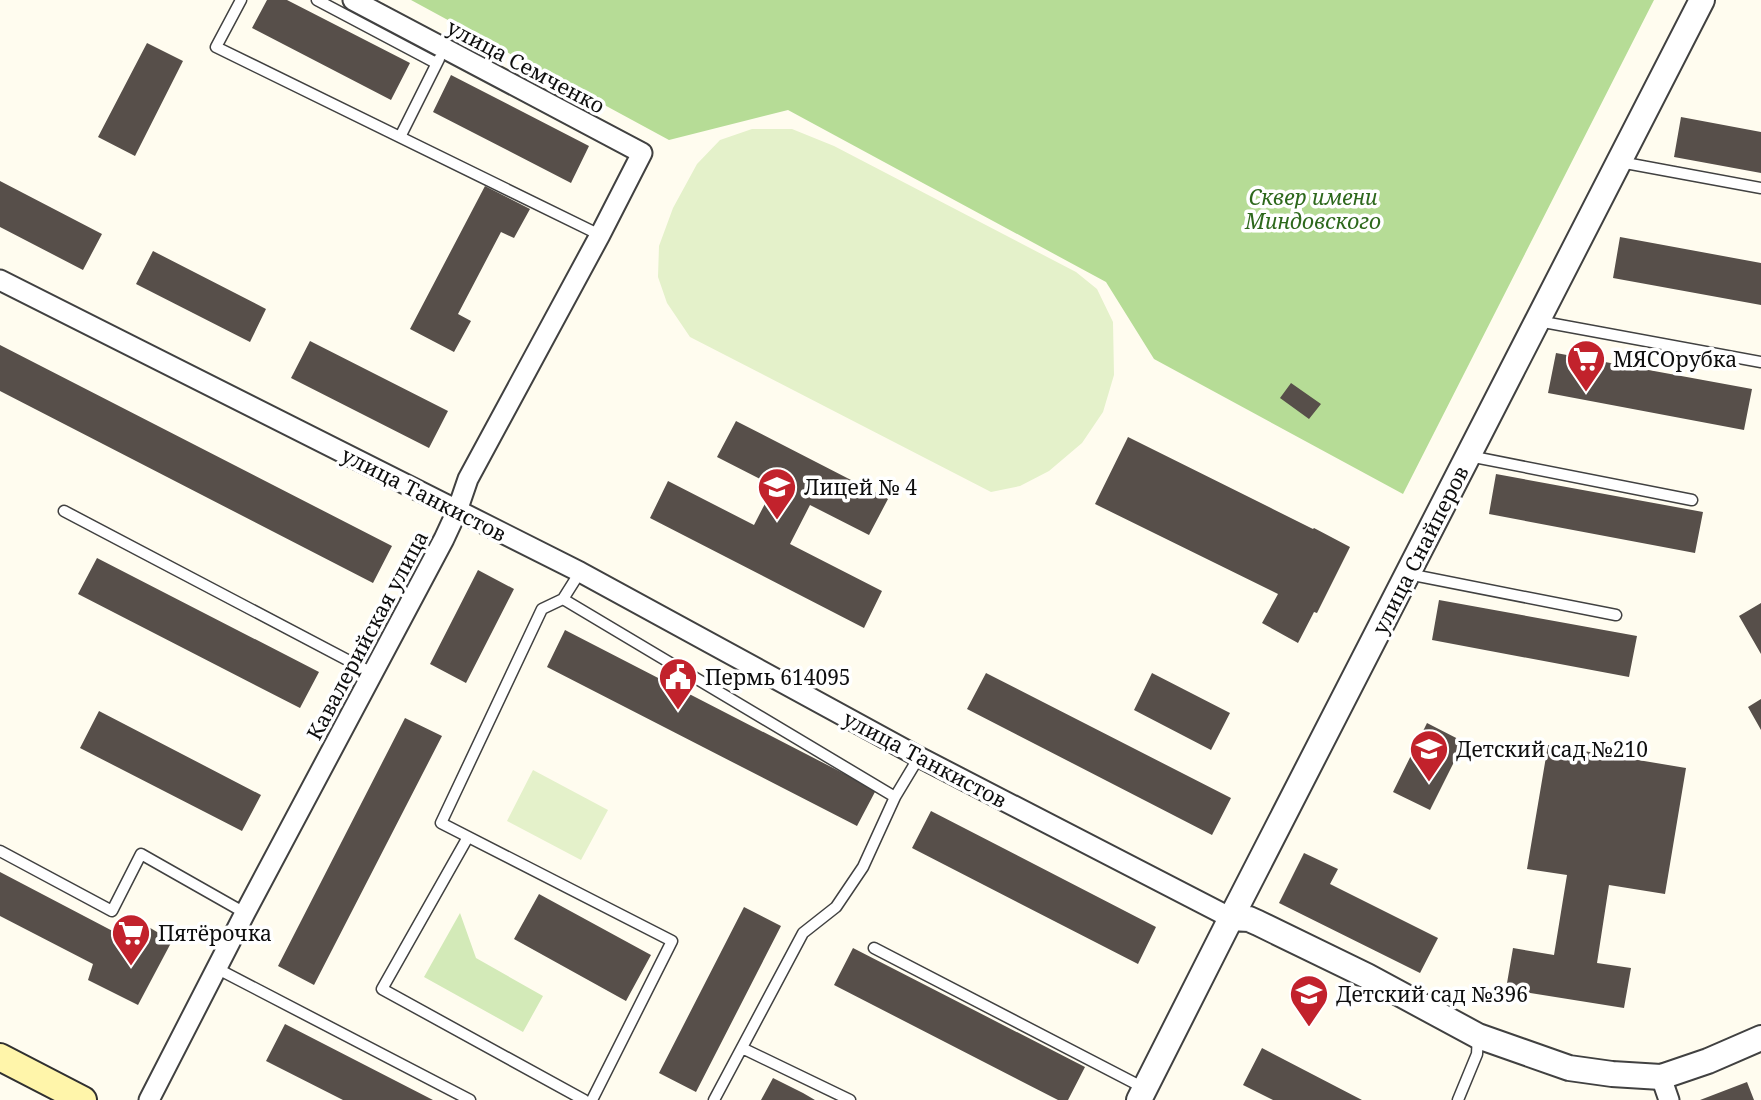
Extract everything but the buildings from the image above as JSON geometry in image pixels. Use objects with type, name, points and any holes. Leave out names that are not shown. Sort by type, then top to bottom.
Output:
[{"type":"main road","points":[[0,1057],[83,1100]]},
{"type":"street","name":"улица Семченко","points":[[353,0],[440,56],[642,153]]},
{"type":"street","name":"улица Снайперов","points":[[1142,1094],[1702,0]]},
{"type":"street","name":"Кавалерийская улица","points":[[149,1100],[216,968],[444,539],[468,479],[642,153]]},
{"type":"street","name":"улица Танкистов","points":[[0,280],[580,572],[919,757],[1231,918],[1249,919],[1270,929],[1367,976],[1478,1036],[1569,1068],[1612,1074],[1665,1089],[1708,1061],[1761,1038]]},
{"type":"lane","points":[[241,0],[216,47],[600,235]]},
{"type":"lane","points":[[317,0],[440,56],[400,137]]},
{"type":"lane","points":[[1619,162],[1761,188]]},
{"type":"lane","points":[[1538,321],[1761,362]]},
{"type":"lane","points":[[1468,456],[1692,500]]},
{"type":"lane","points":[[64,511],[372,673]]},
{"type":"lane","points":[[580,572],[563,599],[542,609],[441,823],[672,941],[592,1100]]},
{"type":"lane","points":[[1408,573],[1616,615]]},
{"type":"lane","points":[[563,599],[895,797]]},
{"type":"lane","points":[[714,1100],[803,933],[836,907],[863,867],[895,797],[919,757]]},
{"type":"lane","points":[[468,837],[382,989],[584,1100]]},
{"type":"lane","points":[[0,851],[112,911],[141,854],[245,913]]},
{"type":"lane","points":[[874,948],[1142,1094]]},
{"type":"lane","points":[[216,968],[470,1100]]},
{"type":"lane","points":[[1458,1100],[1476,1054],[1478,1036]]},
{"type":"lane","points":[[742,1048],[850,1100]]},
{"type":"green space","name":"Сквер имени Миндовского","points":[[411,0],[1654,0],[1403,494],[1154,359],[1106,282],[788,110],[669,140]]},
{"type":"green space","points":[[752,129],[792,129],[834,146],[1076,272],[1097,289],[1113,322],[1114,375],[1103,412],[1082,443],[1049,471],[1020,486],[991,492],[690,337],[667,303],[658,277],[659,246],[673,208],[697,164],[720,140]]},
{"type":"green space","points":[[533,770],[608,810],[581,860],[507,821]]},
{"type":"green space","points":[[460,913],[476,958],[543,996],[523,1032],[424,977]]},
{"type":"place","name":"МЯСОрубка","points":[[1586,393]]},
{"type":"place","name":"Лицей № 4","points":[[777,521]]},
{"type":"place","name":"Пермь 614095","points":[[678,711]]},
{"type":"place","name":"Детский сад №210","points":[[1429,783]]},
{"type":"place","name":"Пятёрочка","points":[[131,967]]},
{"type":"place","name":"Детский сад №396","points":[[1309,1028]]}]
